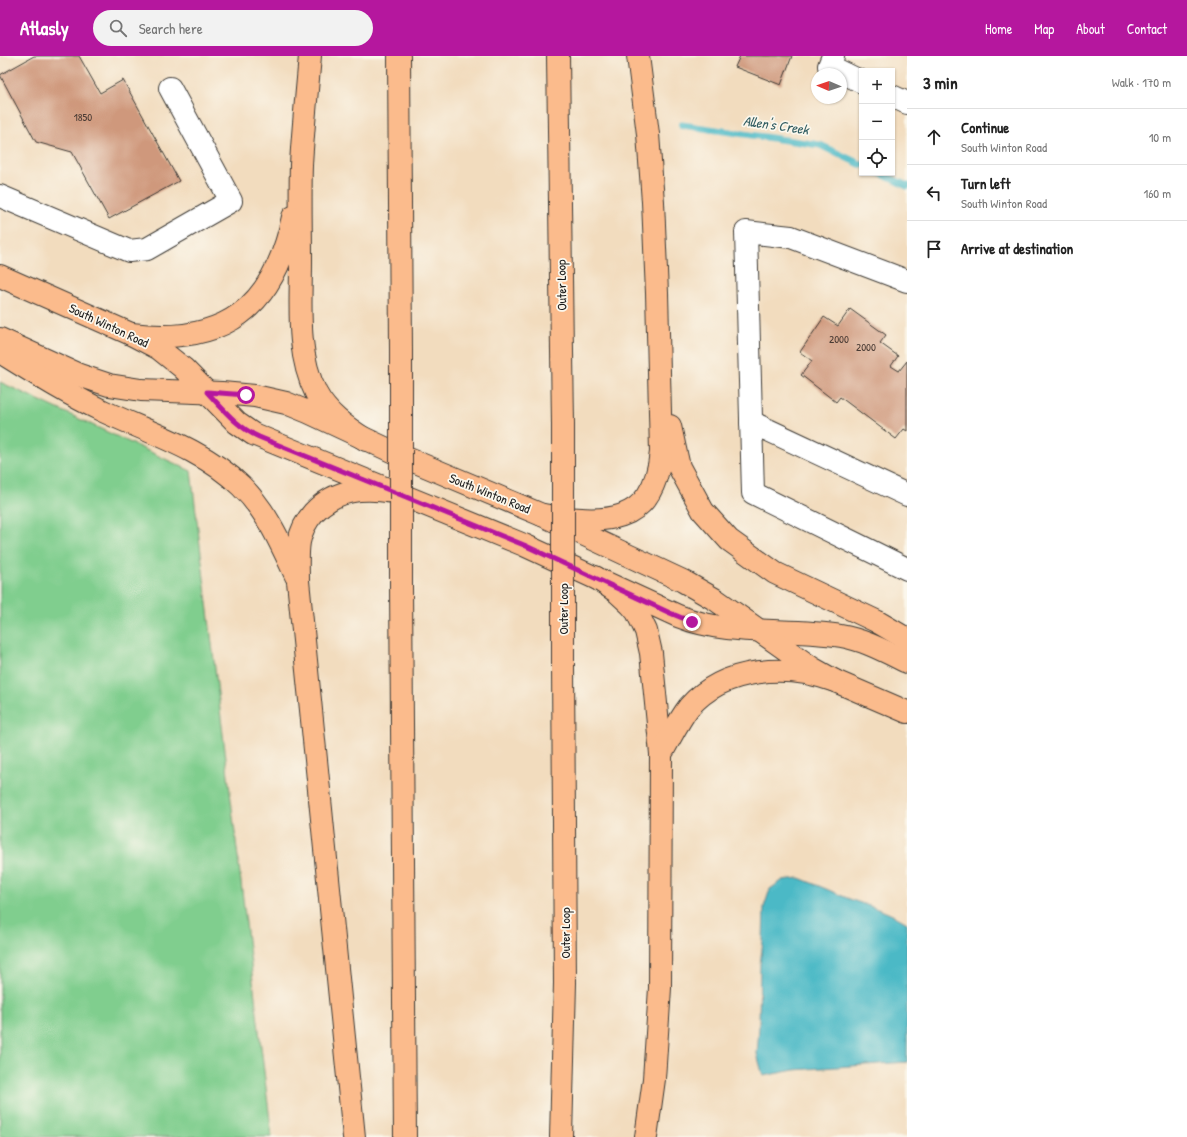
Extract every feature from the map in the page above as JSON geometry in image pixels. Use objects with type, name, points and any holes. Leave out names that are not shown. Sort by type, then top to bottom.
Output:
[{"type":"main road","points":[[131,334],[172,337],[201,332],[232,319],[249,308],[263,292],[275,272],[285,248],[292,222],[301,166],[310,56]]},
{"type":"main road","points":[[399,56],[404,1137]]},
{"type":"main road","name":"Outer Loop","points":[[558,56],[563,425],[565,983],[561,1137]]},
{"type":"main road","points":[[542,515],[568,518],[615,518],[631,512],[642,503],[651,490],[660,463],[657,293],[651,178],[643,87],[638,56]]},
{"type":"main road","points":[[301,166],[301,312],[304,354],[307,370],[315,392],[323,404],[339,421],[366,440]]},
{"type":"main road","name":"South Winton Road","points":[[0,276],[131,334],[164,352],[183,368],[237,423],[252,434],[517,542],[674,615],[692,622],[721,628],[824,634],[847,637],[872,645],[907,662]]},
{"type":"main road","name":"South Winton Road","points":[[0,339],[79,375],[109,385],[141,390],[207,392],[255,396],[286,404],[308,412],[417,463],[542,515],[690,585],[716,600],[812,668],[835,681],[907,712]]},
{"type":"main road","points":[[0,352],[86,402],[200,456],[222,470],[242,487],[264,514],[276,534],[298,582]]},
{"type":"main road","points":[[658,372],[678,467],[703,511],[728,540],[775,573],[876,621],[907,639]]},
{"type":"main road","points":[[354,1137],[298,582],[299,543],[301,534],[309,519],[320,506],[334,496],[350,490],[374,489],[393,492]]},
{"type":"main road","points":[[595,577],[617,592],[631,605],[639,616],[646,631],[650,653],[661,754],[660,988],[654,1079],[646,1137]]},
{"type":"main road","points":[[661,754],[681,719],[691,705],[705,692],[730,680],[753,673],[778,670],[811,674],[835,681]]},
{"type":"lane","points":[[833,56],[829,66],[859,81]]},
{"type":"lane","points":[[0,196],[129,251],[147,248],[231,202],[170,88]]},
{"type":"lane","points":[[895,97],[907,103]]},
{"type":"lane","points":[[907,281],[791,237],[746,232],[753,493],[907,569]]},
{"type":"lane","points":[[751,422],[907,495]]},
{"type":"green space","points":[[0,382],[191,471],[272,1137],[0,1137]]},
{"type":"water","points":[[799,878],[885,912],[907,923],[907,1062],[794,1070],[763,1076],[757,1054],[760,964],[763,941],[764,907],[770,889],[783,880]]},
{"type":"building","points":[[34,56],[79,56],[100,93],[123,80],[179,181],[109,219],[72,152],[36,142],[0,75]]},
{"type":"building","points":[[740,56],[792,56],[781,85],[735,67]]},
{"type":"building","points":[[850,309],[886,335],[880,343],[898,356],[891,366],[899,371],[907,361],[907,431],[904,429],[896,439],[840,397],[836,402],[801,375],[812,361],[800,352],[824,317],[838,326]]},
{"type":"waterway","name":"Allen's Creek","points":[[682,125],[820,145],[859,164]]},
{"type":"waterway","name":"Allen's Creek","points":[[886,176],[907,186]]},
{"type":"route","points":[[246,395],[207,392],[237,423],[247,431],[259,437],[539,551],[692,622]]}]
